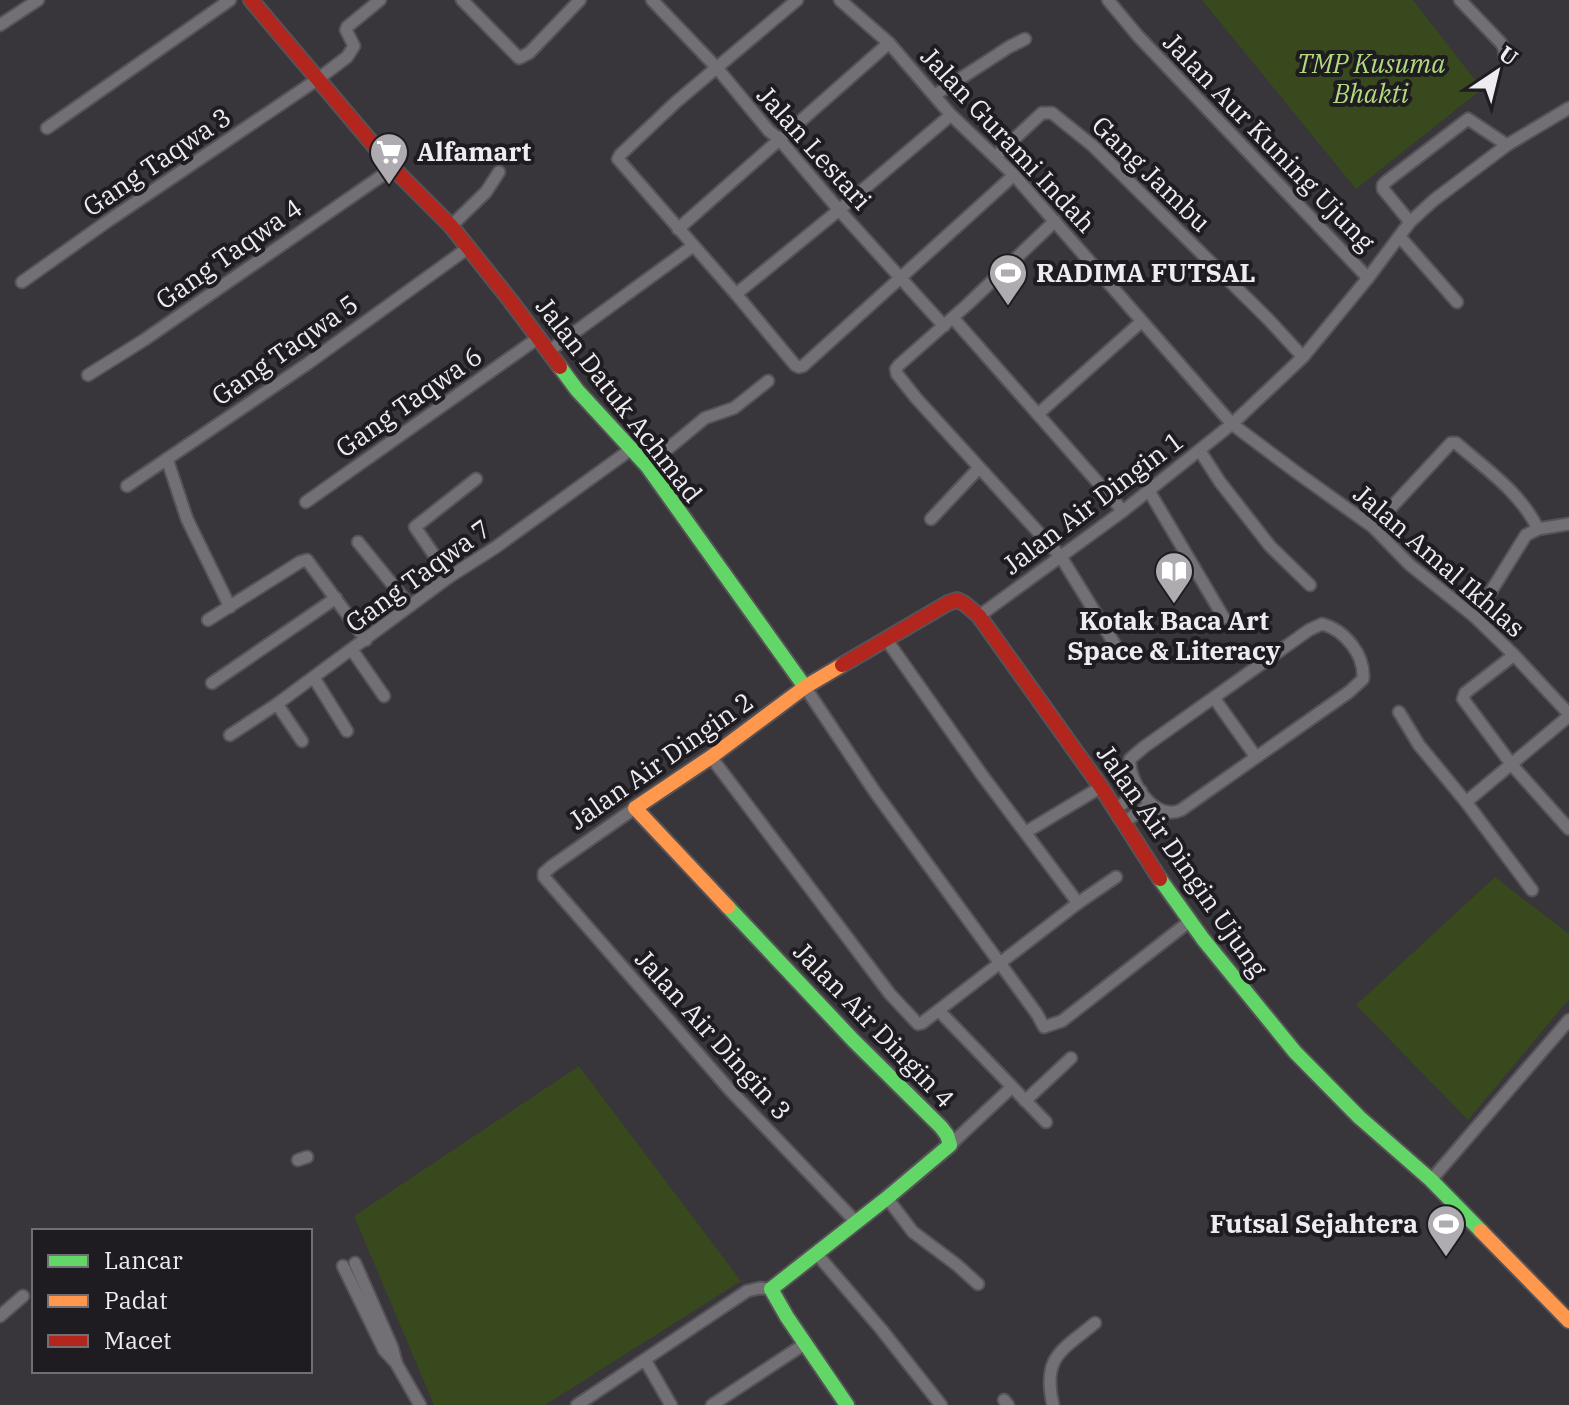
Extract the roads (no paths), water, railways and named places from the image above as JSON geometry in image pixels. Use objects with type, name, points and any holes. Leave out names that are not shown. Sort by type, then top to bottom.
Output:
[{"type":"street","points":[[0,25],[38,0]]},
{"type":"street","points":[[47,128],[230,0]]},
{"type":"street","name":"Jalan Datuk Achmad","points":[[251,0],[393,168],[451,226],[577,390],[647,466],[805,687]]},
{"type":"street","name":"Gang Taqwa 3","points":[[22,282],[347,57],[354,46],[347,27],[380,0]]},
{"type":"street","points":[[462,0],[519,58],[529,53],[580,0]]},
{"type":"street","name":"Jalan Lestari","points":[[652,0],[717,68],[759,120],[901,278],[1009,383],[1123,511]]},
{"type":"street","points":[[797,0],[676,102],[619,157],[619,163],[795,365],[803,366],[1014,175]]},
{"type":"street","name":"Jalan Gurami Indah","points":[[840,0],[889,43],[951,115],[1014,175],[1232,424]]},
{"type":"street","name":"Jalan Aur Kuning Ujung","points":[[1108,0],[1138,36],[1368,278]]},
{"type":"street","points":[[1460,0],[1501,43],[1505,57]]},
{"type":"street","points":[[935,95],[1025,39]]},
{"type":"street","points":[[678,229],[889,43]]},
{"type":"street","name":"Jalan Air Dingin 1","points":[[979,616],[1123,511],[1232,424],[1303,357],[1410,222],[1507,145],[1569,108]]},
{"type":"street","name":"Gang Jambu","points":[[995,157],[1042,113],[1052,113],[1093,146],[1303,357]]},
{"type":"street","points":[[736,294],[951,115]]},
{"type":"street","points":[[1410,222],[1383,189],[1387,181],[1468,119],[1507,145]]},
{"type":"street","name":"Gang Taqwa 4","points":[[88,375],[144,340],[393,168]]},
{"type":"street","points":[[451,226],[486,192],[499,172]]},
{"type":"street","points":[[1055,221],[896,369],[900,380],[1061,557],[1122,656]]},
{"type":"street","points":[[1400,237],[1457,302]]},
{"type":"street","points":[[549,351],[693,246]]},
{"type":"street","name":"Gang Taqwa 5","points":[[127,486],[307,364],[468,248]]},
{"type":"street","points":[[1038,414],[1141,322]]},
{"type":"street","name":"Gang Taqwa 6","points":[[306,502],[538,338]]},
{"type":"street","points":[[647,466],[705,418],[734,408],[768,381]]},
{"type":"street","name":"Jalan Amal Ikhlas","points":[[1232,424],[1373,527],[1410,565],[1475,617],[1569,715]]},
{"type":"street","points":[[1373,527],[1451,443],[1456,443],[1518,498],[1538,529]]},
{"type":"street","name":"Gang Taqwa 7","points":[[230,735],[630,450]]},
{"type":"street","points":[[1200,451],[1270,546],[1310,585]]},
{"type":"street","points":[[167,459],[187,519],[230,607]]},
{"type":"street","points":[[931,519],[979,468]]},
{"type":"street","points":[[449,577],[415,527],[476,479]]},
{"type":"street","points":[[1149,491],[1224,618]]},
{"type":"street","points":[[1475,617],[1526,535],[1538,529],[1569,524]]},
{"type":"street","points":[[358,542],[410,606]]},
{"type":"street","points":[[208,620],[304,560],[310,561],[366,640]]},
{"type":"street","points":[[212,683],[336,598]]},
{"type":"street","points":[[979,616],[961,601],[952,601],[805,687],[883,805],[1044,1027],[1062,1021],[1190,921]]},
{"type":"street","name":"Jalan Air Dingin Ujung","points":[[979,616],[1101,787],[1149,863],[1203,939],[1295,1052],[1359,1117],[1431,1180],[1569,1321]]},
{"type":"street","points":[[1322,624],[1332,626],[1350,642],[1358,654],[1364,674],[1363,679],[1349,692],[1173,814],[1162,811],[1151,804],[1141,791],[1130,767],[1130,759],[1214,698],[1322,624]]},
{"type":"street","points":[[886,639],[1078,903]]},
{"type":"street","points":[[352,650],[384,696]]},
{"type":"street","points":[[1514,655],[1465,693],[1463,699],[1512,765],[1569,829]]},
{"type":"street","points":[[314,678],[347,731]]},
{"type":"street","name":"Jalan Air Dingin 2","points":[[544,873],[711,757],[805,687]]},
{"type":"street","points":[[1214,698],[1256,757]]},
{"type":"street","points":[[277,704],[302,741]]},
{"type":"street","points":[[1399,712],[1419,745],[1532,890]]},
{"type":"street","points":[[1466,802],[1569,715]]},
{"type":"street","points":[[711,757],[915,1023],[922,1023],[1116,877]]},
{"type":"street","points":[[1026,832],[1101,787]]},
{"type":"street","points":[[1120,816],[1141,791]]},
{"type":"street","points":[[1120,816],[1151,804]]},
{"type":"street","name":"Jalan Air Dingin 4","points":[[635,808],[853,1040],[930,1116],[947,1135],[950,1145],[771,1289]]},
{"type":"street","name":"Jalan Air Dingin 3","points":[[544,873],[545,879],[729,1089],[856,1222]]},
{"type":"street","points":[[943,1015],[1046,1122]]},
{"type":"street","points":[[1431,1180],[1569,1020]]},
{"type":"street","points":[[1025,1101],[1071,1058]]},
{"type":"street","points":[[950,1145],[1012,1087]]},
{"type":"street","points":[[887,1198],[913,1232],[978,1284]]},
{"type":"street","points":[[816,1253],[941,1405]]},
{"type":"street","points":[[349,1264],[384,1350],[396,1363],[420,1405]]},
{"type":"street","points":[[577,1405],[747,1291],[760,1288],[771,1289],[843,1404]]},
{"type":"street","points":[[0,1316],[23,1296]]},
{"type":"street","points":[[1053,1405],[1049,1385],[1054,1361],[1060,1352],[1095,1323]]},
{"type":"street","points":[[712,1405],[806,1343]]},
{"type":"street","points":[[645,1360],[671,1405]]},
{"type":"place","name":"Alfamart","points":[[389,186]]},
{"type":"place","name":"RADIMA FUTSAL","points":[[1008,307]]},
{"type":"place","name":"Kotak Baca Art Space & Literacy","points":[[1174,605]]},
{"type":"place","name":"Futsal Sejahtera","points":[[1446,1258]]},
{"type":"park label","name":"TMP Kusuma Bhakti","points":[[1371,79]]}]
